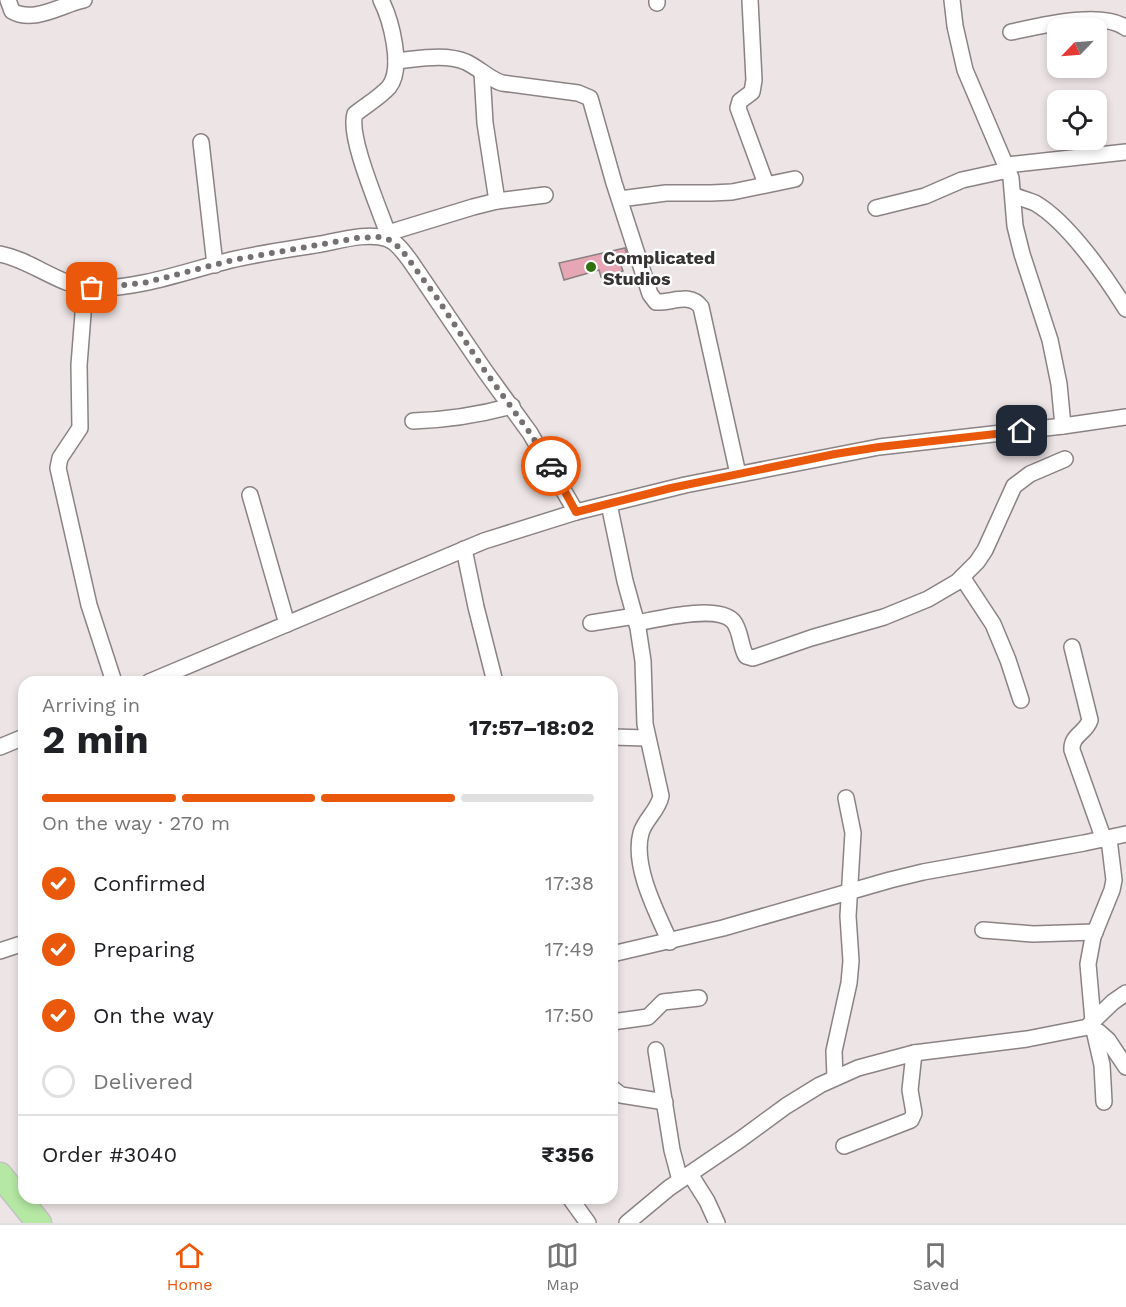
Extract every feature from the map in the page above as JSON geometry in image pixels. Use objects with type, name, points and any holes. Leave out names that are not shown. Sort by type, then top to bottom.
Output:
[{"type":"highway","points":[[9,1187],[22,1223]]},
{"type":"highway","points":[[23,1204],[39,1223]]},
{"type":"street","points":[[8,0],[12,11],[27,15],[44,13],[68,2],[84,0]]},
{"type":"street","points":[[381,0],[389,19],[396,61],[394,78],[390,86],[355,114],[353,120],[357,148],[389,236],[411,262],[485,371],[512,406],[547,460],[576,512]]},
{"type":"street","points":[[750,0],[754,80],[752,92],[740,101],[738,108],[766,184]]},
{"type":"street","points":[[952,0],[965,70],[1008,167],[1015,226],[1053,356],[1063,426]]},
{"type":"street","points":[[1011,32],[1072,21],[1111,20],[1126,28]]},
{"type":"street","points":[[396,61],[454,58],[464,61],[502,83],[578,93],[591,98],[620,199],[653,299],[660,302],[685,298],[701,307],[738,474]]},
{"type":"street","points":[[482,72],[485,123],[497,201]]},
{"type":"street","points":[[201,142],[215,264]]},
{"type":"street","points":[[876,208],[925,196],[962,180],[1008,167],[1126,152]]},
{"type":"street","points":[[620,199],[666,192],[732,192],[795,179]]},
{"type":"street","points":[[0,254],[20,259],[59,279],[81,286],[92,288],[136,284],[253,255],[357,238],[389,236],[497,201],[545,195]]},
{"type":"street","points":[[1013,195],[1035,203],[1053,216],[1099,270],[1126,309]]},
{"type":"street","points":[[81,286],[83,314],[79,365],[80,428],[60,458],[58,468],[89,604],[112,676]]},
{"type":"street","points":[[413,421],[474,416],[512,406]]},
{"type":"street","points":[[163,676],[464,549],[514,530],[576,512],[657,491],[879,447],[1126,417]]},
{"type":"street","points":[[591,623],[705,612],[730,619],[736,625],[746,656],[753,658],[884,617],[928,599],[962,577],[985,550],[1014,486],[1030,474],[1065,459]]},
{"type":"street","points":[[250,495],[287,624]]},
{"type":"street","points":[[609,504],[636,620],[643,661],[647,738],[661,796],[659,806],[641,834],[640,850],[643,872],[670,942]]},
{"type":"street","points":[[464,549],[493,676]]},
{"type":"street","points":[[962,577],[993,624],[1021,700]]},
{"type":"street","points":[[1072,647],[1090,720],[1089,726],[1075,738],[1072,750],[1107,839],[1114,880],[1095,932],[1088,964],[1092,1026],[1102,1065],[1104,1102]]},
{"type":"street","points":[[618,737],[647,738]]},
{"type":"street","points":[[0,747],[18,740]]},
{"type":"street","points":[[835,1078],[834,1051],[849,983],[851,961],[848,916],[853,833],[846,798]]},
{"type":"street","points":[[618,948],[670,942],[796,908],[890,879],[958,864],[1126,834]]},
{"type":"street","points":[[983,930],[1033,934],[1095,932]]},
{"type":"street","points":[[0,951],[18,946]]},
{"type":"street","points":[[627,1223],[650,1202],[795,1100],[835,1078],[878,1062],[914,1053],[1027,1040],[1092,1026],[1113,1002],[1126,993]]},
{"type":"street","points":[[618,1021],[648,1017],[663,1002],[699,998]]},
{"type":"street","points":[[1092,1026],[1108,1040],[1126,1067]]},
{"type":"street","points":[[656,1050],[672,1150],[685,1177],[706,1201],[717,1223]]},
{"type":"street","points":[[844,1146],[911,1120],[914,1113],[910,1090],[914,1053]]},
{"type":"street","points":[[618,1093],[665,1102]]},
{"type":"street","points":[[574,1204],[588,1223]]},
{"type":"building","name":"Complicated Studios","points":[[625,248],[629,262],[620,263],[623,271],[601,277],[599,270],[564,280],[559,263]]},
{"type":"way so far","points":[[92,288],[144,283],[253,255],[357,238],[379,237],[390,240],[401,249],[437,298],[551,466]]},
{"type":"place","name":"Complicated Studios","points":[[591,267]]},
{"type":"route","points":[[551,466],[576,512],[657,491],[835,454],[1022,431]]}]
